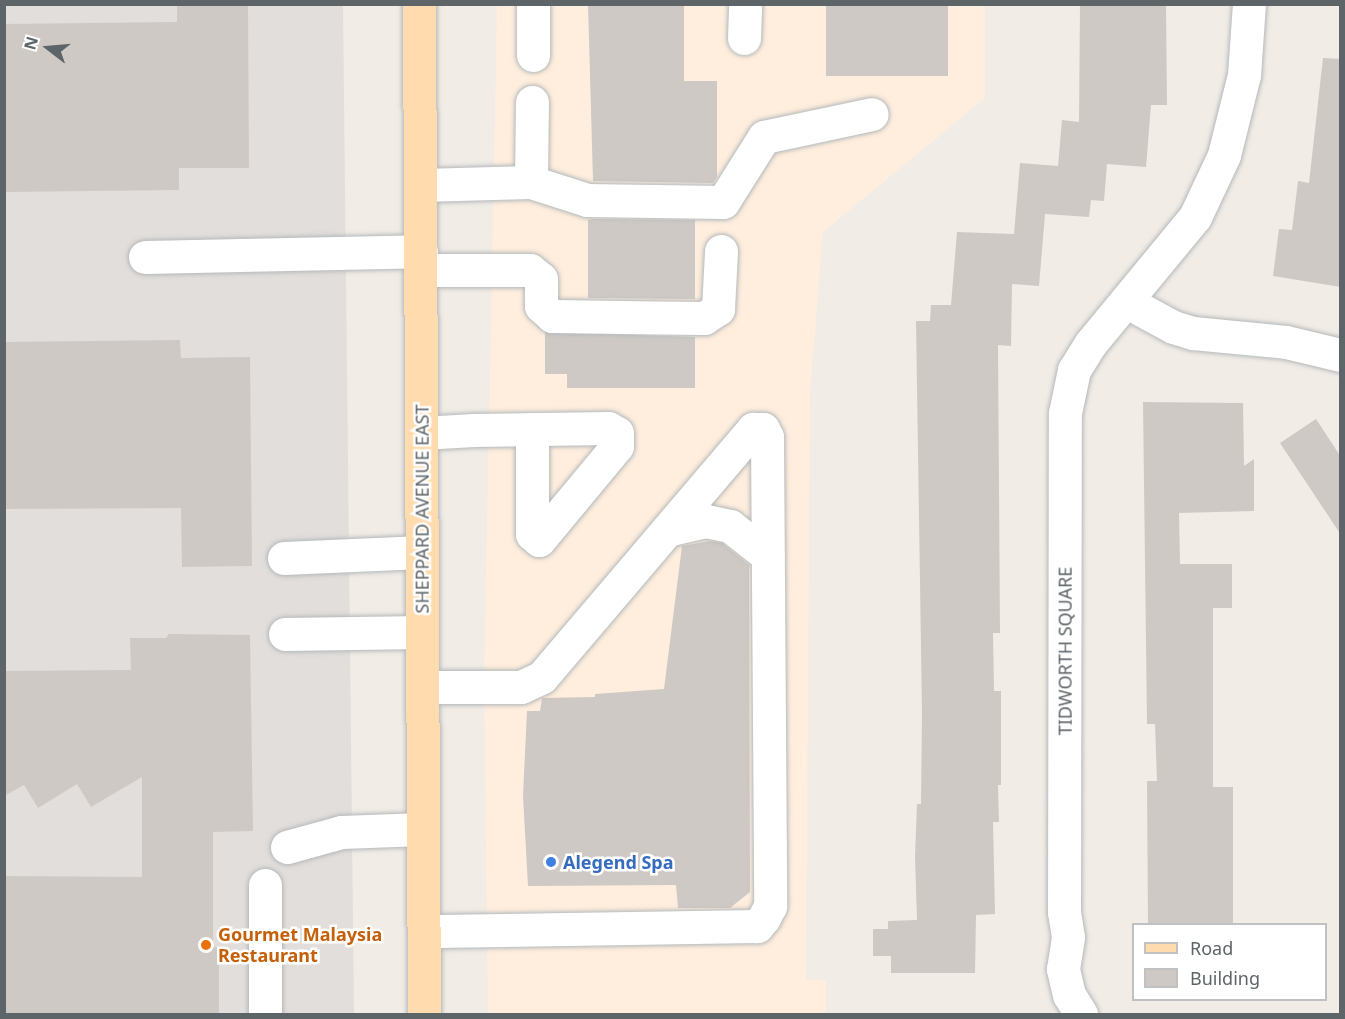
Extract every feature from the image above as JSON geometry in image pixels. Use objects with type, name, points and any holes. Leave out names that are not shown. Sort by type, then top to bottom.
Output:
[{"type":"main road","name":"SHEPPARD AVENUE EAST","points":[[419,4],[424,1014]]},
{"type":"street","points":[[533,55],[534,4]]},
{"type":"street","points":[[744,38],[745,4]]},
{"type":"street","name":"TIDWORTH SQUARE","points":[[1081,1014],[1069,995],[1063,969],[1068,937],[1064,912],[1065,413],[1074,370],[1196,217],[1224,155],[1244,75],[1249,4]]},
{"type":"street","points":[[531,182],[532,102]]},
{"type":"street","points":[[420,185],[531,182],[586,200],[723,202],[764,137],[872,114]]},
{"type":"street","points":[[145,257],[420,261],[531,270],[541,279],[542,306],[552,316],[704,318],[718,309],[721,251]]},
{"type":"street","points":[[1127,302],[1173,327],[1193,333],[1286,342],[1341,355]]},
{"type":"street","points":[[422,432],[532,429]]},
{"type":"street","points":[[423,687],[521,687],[542,677],[753,429],[763,429],[767,437],[770,906],[765,918],[757,926],[424,931]]},
{"type":"street","points":[[667,530],[706,521],[730,526],[768,556]]},
{"type":"street","points":[[284,558],[422,552]]},
{"type":"street","points":[[285,634],[422,632]]},
{"type":"street","points":[[287,847],[341,832],[423,829]]},
{"type":"street","points":[[265,885],[265,1014]]},
{"type":"shaded area","points":[[5,5],[343,5],[354,1014],[5,1014]]},
{"type":"shaded area","points":[[497,5],[985,5],[985,98],[823,232],[810,394],[806,980],[826,980],[826,1014],[488,1014],[484,679]]},
{"type":"building","points":[[177,4],[248,4],[249,168],[179,168],[179,190],[4,192],[4,24],[177,22]]},
{"type":"building","points":[[588,4],[684,4],[684,81],[717,81],[717,177],[713,183],[593,181]]},
{"type":"building","points":[[826,4],[948,4],[948,76],[826,76]]},
{"type":"building","points":[[1080,4],[1166,4],[1167,105],[1151,105],[1146,167],[1107,164],[1104,201],[1091,200],[1089,217],[1045,214],[1039,286],[1012,284],[1011,346],[998,345],[1000,633],[993,633],[994,691],[1001,691],[1001,785],[998,785],[999,822],[993,822],[995,914],[976,915],[975,973],[891,973],[891,956],[873,956],[873,929],[888,929],[888,921],[917,920],[915,857],[917,804],[921,804],[922,713],[916,321],[930,321],[931,305],[951,305],[957,232],[1014,234],[1020,163],[1058,166],[1062,120],[1079,122]]},
{"type":"building","points":[[1323,58],[1341,59],[1341,287],[1273,276],[1279,229],[1292,230],[1298,181],[1309,183]]},
{"type":"building","points":[[588,220],[695,220],[695,299],[588,298]]},
{"type":"building","points":[[545,332],[695,337],[695,388],[567,388],[567,374],[545,374]]},
{"type":"building","points":[[180,340],[181,358],[250,357],[252,566],[182,567],[181,508],[4,509],[4,342]]},
{"type":"building","points":[[1143,402],[1243,403],[1244,466],[1254,459],[1254,511],[1179,513],[1180,564],[1232,564],[1232,608],[1213,608],[1213,787],[1233,787],[1233,923],[1148,923],[1147,781],[1157,781],[1155,724],[1147,724]]},
{"type":"building","points":[[1316,419],[1341,457],[1341,535],[1280,443]]},
{"type":"building","points":[[710,541],[722,543],[749,565],[750,892],[730,908],[678,908],[676,885],[528,886],[523,796],[527,711],[540,711],[542,698],[595,697],[595,694],[664,689],[682,546]]},
{"type":"building","points":[[169,634],[250,635],[253,831],[213,832],[213,947],[219,947],[219,1014],[4,1014],[4,876],[142,877],[142,777],[91,807],[77,784],[38,808],[24,785],[4,796],[4,671],[131,670],[130,638],[166,638]]},
{"type":"place","name":"Alegend Spa","points":[[551,862]]},
{"type":"place","name":"Gourmet Malaysia Restaurant","points":[[206,945]]}]
